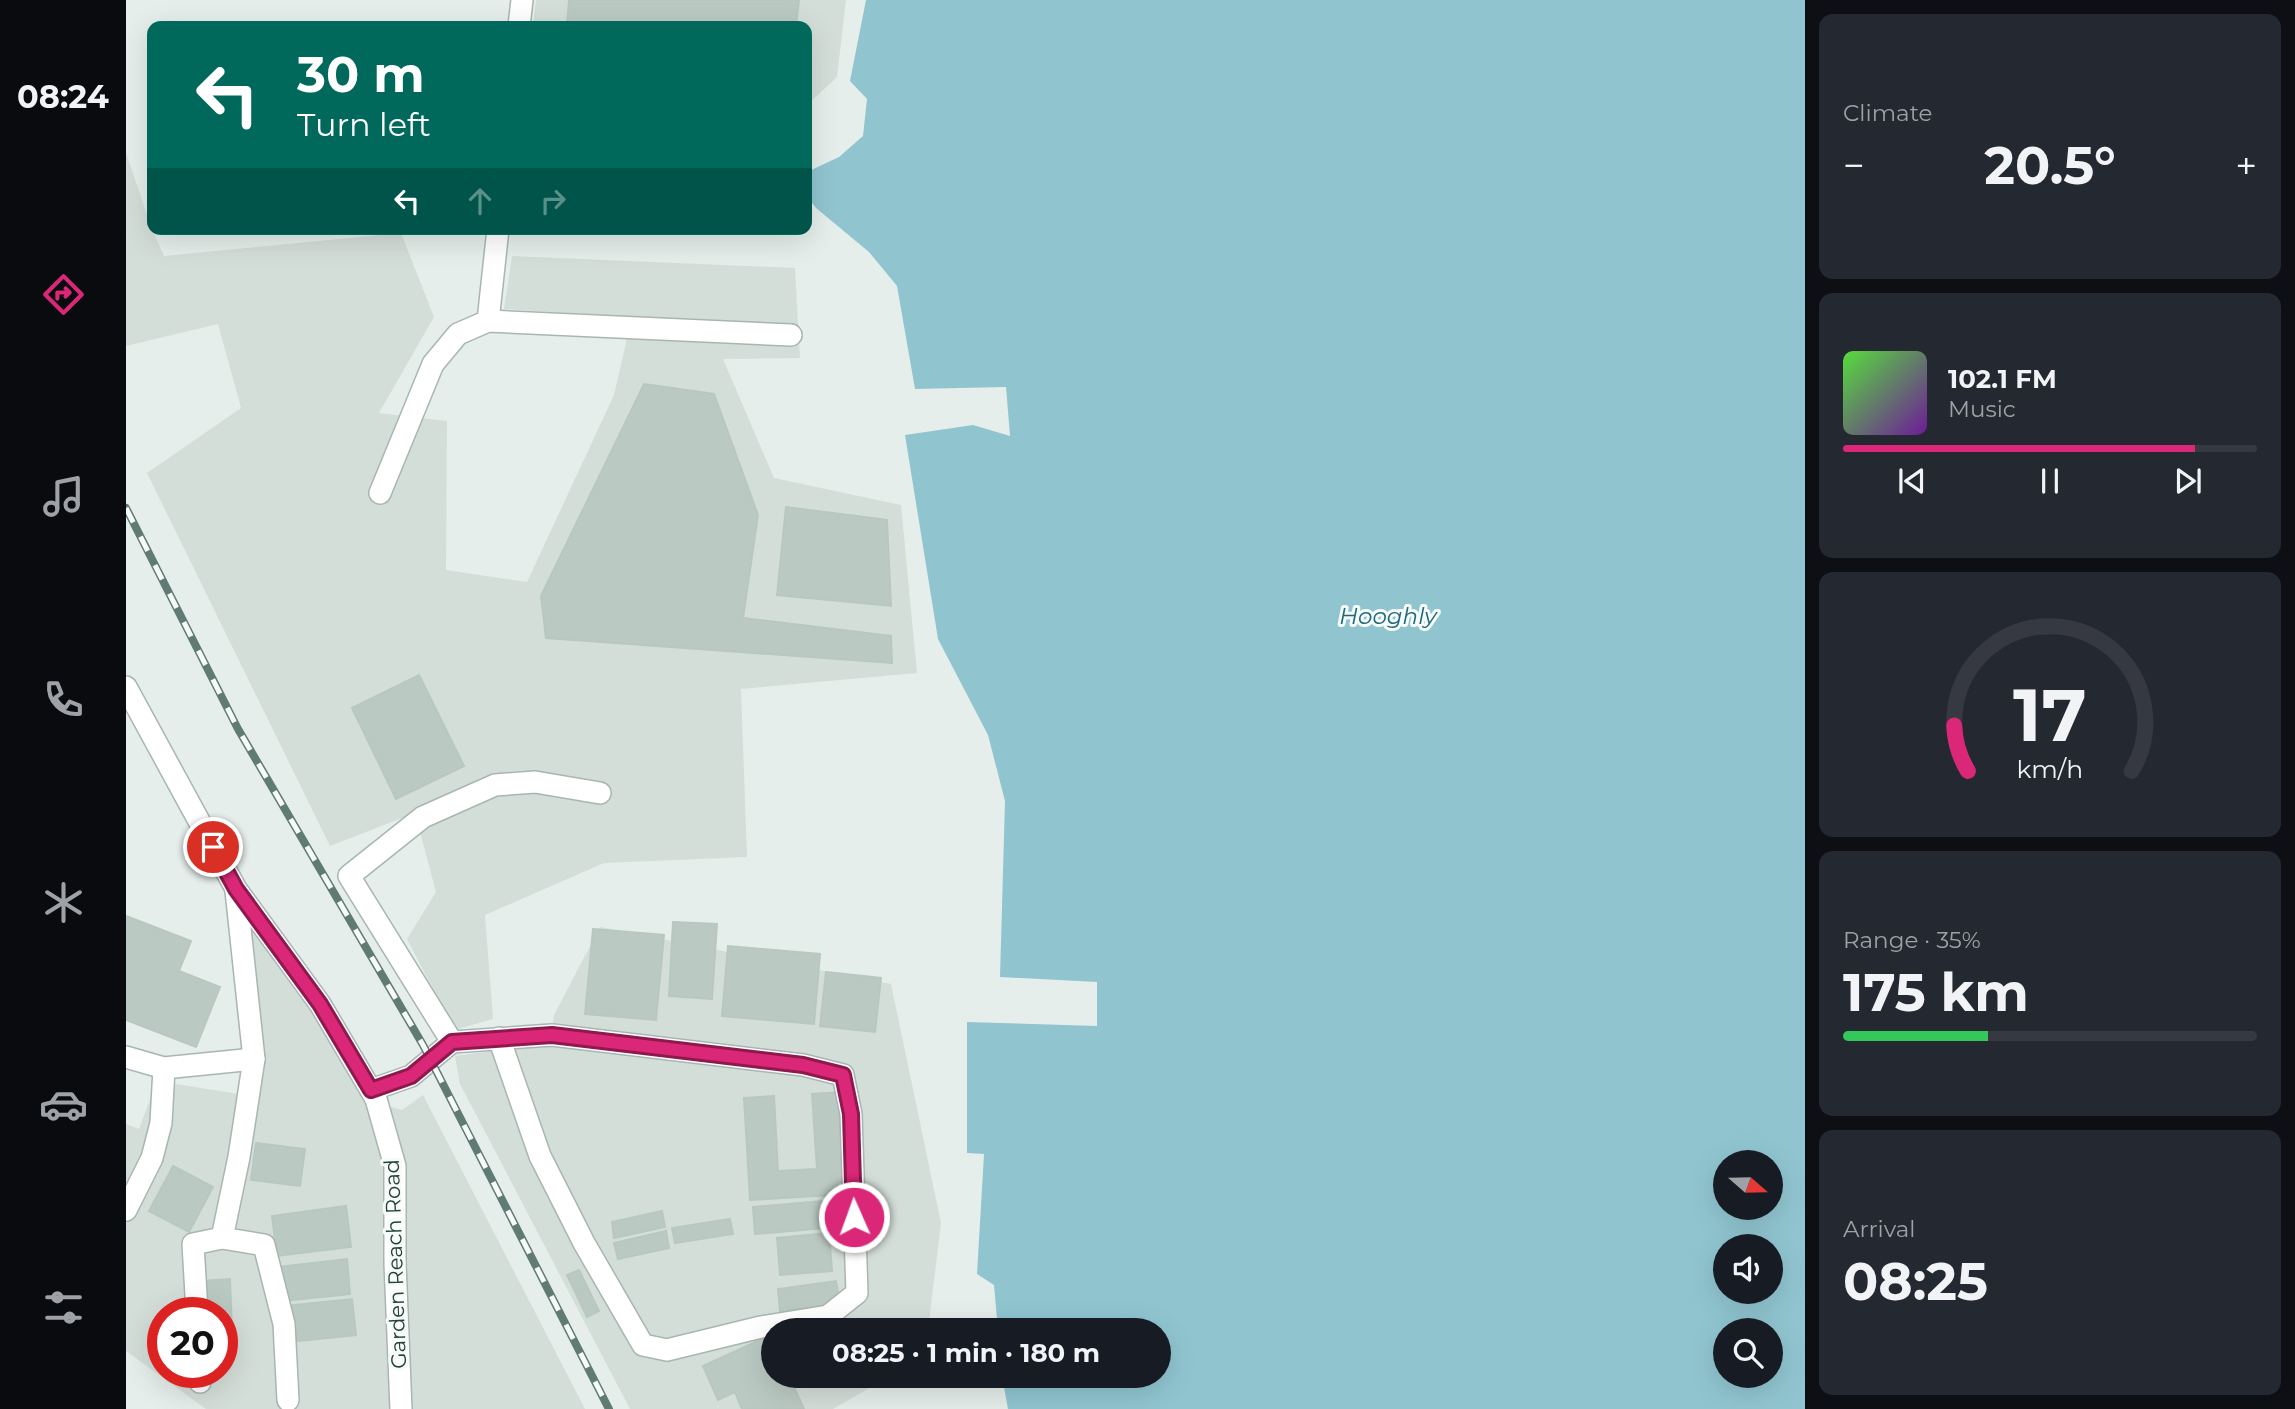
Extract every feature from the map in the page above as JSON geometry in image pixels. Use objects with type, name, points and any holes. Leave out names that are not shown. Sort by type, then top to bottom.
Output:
[{"type":"street","points":[[520,21],[522,0]]},
{"type":"street","points":[[488,321],[497,235]]},
{"type":"street","points":[[380,493],[433,364],[458,334],[488,321],[792,335]]},
{"type":"street","name":"Garden Reach Road","points":[[126,687],[236,889],[320,1004],[376,1099],[395,1166],[395,1263],[401,1409]]},
{"type":"street","points":[[452,1042],[349,876],[423,817],[495,785],[535,782],[600,793]]},
{"type":"street","points":[[222,1238],[239,1157],[254,1059],[236,889]]},
{"type":"street","points":[[371,1090],[411,1076],[452,1042],[499,1038],[552,1035],[803,1065],[843,1075],[851,1114],[857,1293],[828,1316],[761,1327],[667,1350],[643,1345],[584,1243],[540,1156],[499,1038]]},
{"type":"street","points":[[126,1057],[164,1069],[254,1059]]},
{"type":"street","points":[[126,1210],[155,1147],[161,1123],[164,1069]]},
{"type":"street","points":[[196,1297],[193,1244],[222,1238],[264,1245],[284,1324],[288,1400]]},
{"type":"shaded area","points":[[536,0],[846,0],[837,77],[812,100],[812,21],[534,21]]},
{"type":"shaded area","points":[[126,153],[147,214],[147,235],[155,235],[164,256],[402,235],[434,317],[379,413],[447,421],[446,570],[527,582],[614,395],[632,317],[504,309],[512,256],[795,268],[800,358],[723,359],[774,478],[901,505],[917,673],[741,689],[747,857],[604,863],[485,915],[493,1019],[454,1030],[407,939],[436,892],[415,813],[330,846],[147,473],[241,408],[218,324],[126,346]]},
{"type":"shaded area","points":[[249,927],[311,1012],[362,1099],[402,1110],[423,1095],[585,1409],[206,1409],[177,1388],[238,1388],[238,1297],[147,1297],[147,1366],[126,1351],[126,1124],[139,1129],[157,1081],[258,1097]]},
{"type":"shaded area","points":[[600,927],[891,984],[941,1223],[929,1318],[761,1318],[761,1388],[869,1388],[833,1409],[630,1409],[460,1084],[455,1056],[550,1043],[554,1015]]},
{"type":"water","name":"Hooghly","points":[[866,0],[1805,0],[1805,1409],[1008,1409],[1004,1388],[1171,1388],[1171,1318],[997,1318],[994,1285],[977,1274],[984,1154],[967,1153],[967,1022],[1097,1026],[1097,982],[1000,977],[1005,801],[988,735],[938,639],[905,435],[973,425],[1010,436],[1006,387],[915,389],[897,286],[869,252],[812,203],[812,170],[839,157],[863,136],[867,99],[850,81]]},
{"type":"building","points":[[569,0],[799,0],[797,21],[567,21]]},
{"type":"building","points":[[644,384],[714,394],[758,515],[743,618],[891,636],[892,663],[546,638],[541,596]]},
{"type":"building","points":[[786,507],[887,520],[891,606],[777,595]]},
{"type":"building","points":[[419,675],[464,766],[396,799],[352,708]]},
{"type":"building","points":[[126,916],[191,941],[179,971],[220,987],[196,1047],[126,1020]]},
{"type":"building","points":[[673,922],[717,924],[712,999],[669,996]]},
{"type":"building","points":[[593,929],[664,935],[656,1020],[585,1014]]},
{"type":"building","points":[[728,946],[820,954],[814,1024],[722,1016]]},
{"type":"building","points":[[826,972],[881,978],[875,1032],[820,1026]]},
{"type":"building","points":[[842,1092],[848,1194],[750,1200],[744,1098],[774,1096],[778,1171],[817,1169],[812,1094]]},
{"type":"building","points":[[256,1143],[305,1149],[300,1186],[251,1180]]},
{"type":"building","points":[[173,1166],[213,1187],[189,1232],[149,1211]]},
{"type":"building","points":[[822,1201],[824,1228],[755,1234],[753,1207]]},
{"type":"building","points":[[346,1206],[351,1247],[277,1256],[272,1216]]},
{"type":"building","points":[[662,1211],[665,1227],[614,1238],[612,1222]]},
{"type":"building","points":[[730,1219],[733,1234],[675,1243],[672,1228]]},
{"type":"building","points":[[666,1231],[669,1248],[618,1259],[614,1243]]},
{"type":"building","points":[[829,1233],[832,1271],[780,1275],[777,1238]]},
{"type":"building","points":[[347,1259],[350,1294],[283,1301],[279,1267]]},
{"type":"building","points":[[579,1270],[599,1311],[587,1317],[567,1275]]},
{"type":"building","points":[[230,1279],[231,1297],[201,1297],[200,1281]]},
{"type":"building","points":[[836,1281],[840,1304],[780,1312],[778,1289]]},
{"type":"building","points":[[352,1299],[356,1335],[290,1342],[286,1306]]},
{"type":"building","points":[[761,1340],[761,1388],[794,1388],[804,1409],[742,1409],[735,1392],[718,1400],[703,1366]]},
{"type":"railway","points":[[126,508],[238,729],[423,1045],[609,1409]]},
{"type":"route","points":[[213,847],[236,889],[320,1004],[371,1090],[411,1076],[452,1042],[552,1035],[803,1065],[843,1075],[851,1114],[854,1217]]}]
